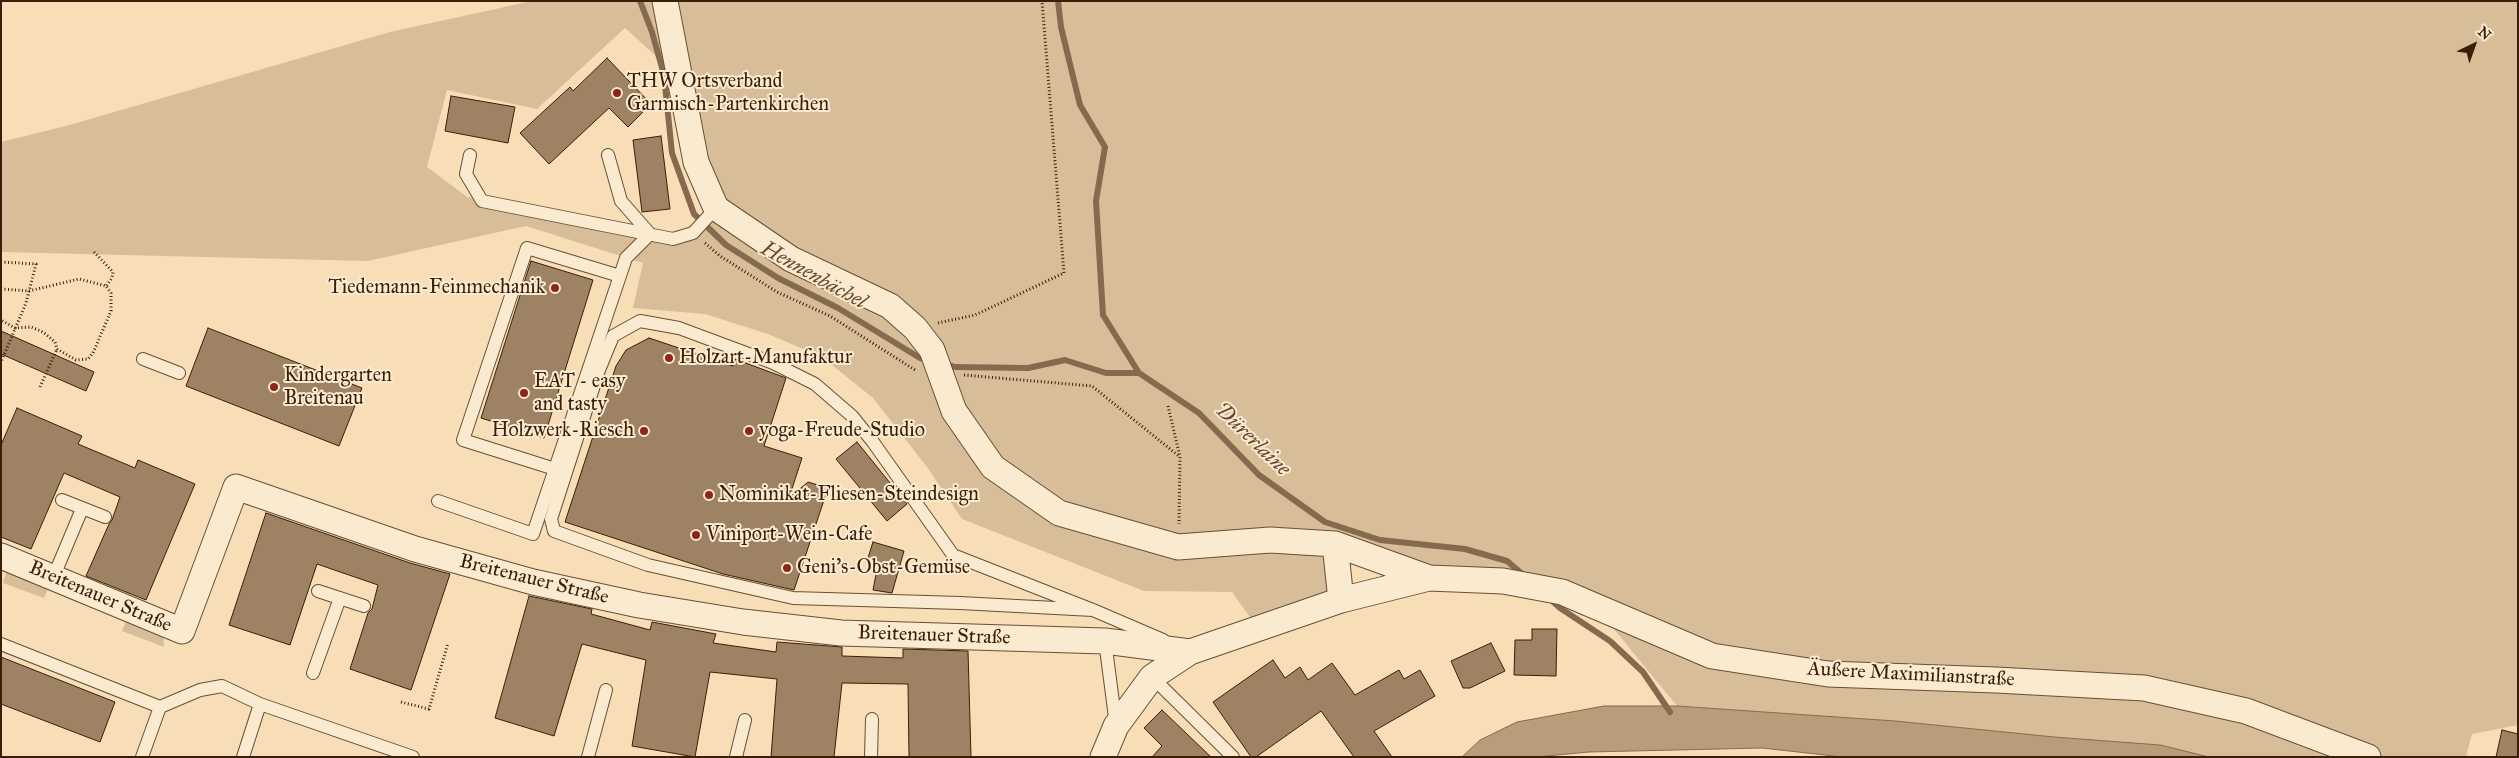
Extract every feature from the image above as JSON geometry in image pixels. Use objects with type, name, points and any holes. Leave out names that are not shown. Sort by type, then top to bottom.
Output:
[{"type":"street","points":[[665,1],[696,162],[714,212],[791,259],[890,306],[915,328],[932,350],[930,373],[993,468],[1059,513],[1178,547],[1270,540],[1335,544],[1429,578]]},
{"type":"street","name":"Breitenauer Straße","points":[[1,556],[182,631],[236,487],[415,549],[533,582],[639,605],[743,622],[841,633],[1104,640],[1190,652]]},
{"type":"street","points":[[1335,544],[1341,600]]},
{"type":"street","name":"Äußere Maximilianstraße","points":[[1103,757],[1116,726],[1152,677],[1190,652],[1341,600],[1429,578],[1503,582],[1562,592],[1712,656],[1836,675],[1996,680],[2144,688],[2246,711],[2368,757]]},
{"type":"lane","points":[[470,155],[466,174],[482,202],[673,239],[694,233],[714,212]]},
{"type":"lane","points":[[608,155],[621,201],[650,234]]},
{"type":"lane","points":[[438,501],[533,534],[626,258],[650,234]]},
{"type":"lane","points":[[555,469],[463,440],[527,248],[620,276]]},
{"type":"lane","points":[[1093,610],[960,603],[792,598],[648,565],[554,531],[551,518],[599,370],[613,336],[640,321],[679,328],[773,363],[815,384],[852,416],[873,442],[953,555],[1093,610],[1190,652]]},
{"type":"lane","points":[[144,359],[179,373]]},
{"type":"lane","points":[[62,500],[105,517]]},
{"type":"lane","points":[[53,578],[82,508]]},
{"type":"lane","points":[[318,591],[364,606]]},
{"type":"lane","points":[[313,673],[340,598]]},
{"type":"lane","points":[[1104,640],[1116,726]]},
{"type":"lane","points":[[1,644],[160,707],[200,690],[222,686],[260,704],[413,757]]},
{"type":"lane","points":[[1152,677],[1233,757]]},
{"type":"lane","points":[[588,757],[606,690]]},
{"type":"lane","points":[[243,757],[260,704]]},
{"type":"lane","points":[[142,757],[160,707]]},
{"type":"lane","points":[[736,757],[745,720]]},
{"type":"lane","points":[[871,757],[872,720]]},
{"type":"path","points":[[915,328],[975,315],[1064,274],[1042,1]]},
{"type":"path","points":[[694,233],[720,256],[777,292],[830,316],[930,373],[1092,386],[1180,457]]},
{"type":"path","points":[[94,252],[113,272],[112,278],[106,286]]},
{"type":"path","points":[[1,262],[36,264],[16,328],[1,362]]},
{"type":"path","points":[[1,288],[29,291],[79,279],[106,286],[111,293],[112,311],[93,353],[88,359],[76,360],[56,350]]},
{"type":"path","points":[[1,320],[16,328],[31,327],[43,332],[55,342],[56,350],[40,387]]},
{"type":"path","points":[[1168,406],[1180,457],[1178,547]]},
{"type":"path","points":[[401,702],[430,709],[448,642]]},
{"type":"shaded area","points":[[532,1],[2518,1],[2518,725],[2472,734],[2466,757],[2209,757],[2160,745],[2054,737],[1895,721],[1677,706],[1595,606],[1503,581],[1336,545],[1341,600],[1257,627],[1232,592],[1144,591],[962,519],[927,467],[873,398],[822,357],[768,334],[705,314],[633,308],[643,263],[526,226],[368,261],[1,252],[1,142],[66,126],[390,32]],"holes":[[[625,28],[680,78],[716,208],[673,239],[467,197],[427,167],[447,90],[537,109]]]},
{"type":"shaded area","points":[[8,567],[50,584],[44,598],[3,583]]},
{"type":"shaded area","points":[[128,616],[163,630],[164,647],[122,631]]},
{"type":"shaded area","points":[[1604,706],[1677,706],[1895,721],[2054,737],[2160,745],[2209,757],[1843,757],[1762,748],[1589,752],[1536,757],[1462,757],[1480,740],[1517,722]]},
{"type":"building","points":[[607,58],[651,104],[628,127],[609,108],[549,164],[520,133],[570,87],[573,91]]},
{"type":"building","points":[[451,96],[515,107],[508,143],[445,131]]},
{"type":"building","points":[[661,136],[670,209],[642,212],[633,140]]},
{"type":"building","points":[[531,261],[593,280],[544,438],[481,418]]},
{"type":"building","name":"Kindergarten Breitenau","points":[[208,328],[362,388],[339,446],[186,386]]},
{"type":"building","points":[[1,331],[94,372],[86,391],[1,354]]},
{"type":"building","points":[[649,338],[733,366],[735,359],[786,378],[764,446],[802,458],[789,498],[808,482],[828,488],[794,590],[723,574],[565,522],[616,366],[626,350]]},
{"type":"building","points":[[17,408],[82,436],[78,444],[135,468],[138,460],[195,484],[146,600],[86,576],[112,520],[120,497],[64,473],[31,549],[1,537],[1,445]]},
{"type":"building","points":[[857,442],[907,504],[887,521],[836,459]]},
{"type":"building","points":[[266,513],[410,563],[450,574],[411,690],[350,669],[368,613],[372,609],[378,585],[317,564],[290,645],[229,625]]},
{"type":"building","points":[[873,542],[904,551],[892,593],[873,590],[878,564],[867,561]]},
{"type":"building","points":[[529,596],[592,609],[591,614],[650,630],[652,622],[716,634],[713,643],[776,652],[777,642],[842,647],[842,656],[903,658],[903,649],[968,651],[971,757],[909,757],[908,684],[842,683],[834,757],[771,757],[777,679],[710,672],[695,757],[632,746],[646,660],[582,644],[554,736],[495,718]]},
{"type":"building","points":[[1532,629],[1557,629],[1556,676],[1514,675],[1515,640],[1532,640]]},
{"type":"building","points":[[1491,643],[1505,671],[1470,688],[1463,688],[1451,661]]},
{"type":"building","points":[[1,657],[115,702],[100,742],[1,704]]},
{"type":"building","points":[[1273,660],[1285,678],[1300,667],[1308,680],[1332,663],[1355,695],[1399,670],[1404,679],[1420,670],[1435,696],[1374,731],[1392,757],[1354,757],[1321,711],[1256,757],[1251,757],[1213,702]]},
{"type":"building","points":[[1162,710],[1211,757],[1152,757],[1162,746],[1144,728]]},
{"type":"building","points":[[2502,730],[2518,734],[2518,757],[2496,757]]},
{"type":"waterway","name":"Hennenbächel","points":[[640,1],[652,32],[664,75],[672,153],[694,214],[726,245],[778,278],[838,308],[920,358],[930,361]]},
{"type":"waterway","name":"Dürerlaine","points":[[1058,1],[1061,27],[1080,105],[1105,147],[1096,201],[1103,315],[1139,373],[1199,413],[1259,475],[1325,522],[1380,540],[1465,549],[1507,561],[1526,577]]},
{"type":"waterway","name":"Hennenbächel","points":[[945,364],[955,367],[1028,368],[1065,360],[1106,373],[1139,373]]},
{"type":"waterway","name":"Dürerlaine","points":[[1550,599],[1560,608],[1610,641],[1643,672],[1670,712]]},
{"type":"place","name":"THW Ortsverband Garmisch-Partenkirchen","points":[[617,93]]},
{"type":"place","name":"Tiedemann-Feinmechanik","points":[[555,288]]},
{"type":"place","name":"Holzart-Manufaktur","points":[[669,358]]},
{"type":"place","name":"Kindergarten Breitenau","points":[[274,387]]},
{"type":"place","name":"EAT - easy and tasty","points":[[524,393]]},
{"type":"place","name":"Holzwerk-Riesch","points":[[644,431]]},
{"type":"place","name":"yoga-Freude-Studio","points":[[749,431]]},
{"type":"place","name":"Nominikat-Fliesen-Steindesign","points":[[709,495]]},
{"type":"place","name":"Viniport-Wein-Cafe","points":[[696,535]]},
{"type":"place","name":"Geni's-Obst-Gemüse","points":[[787,568]]}]
